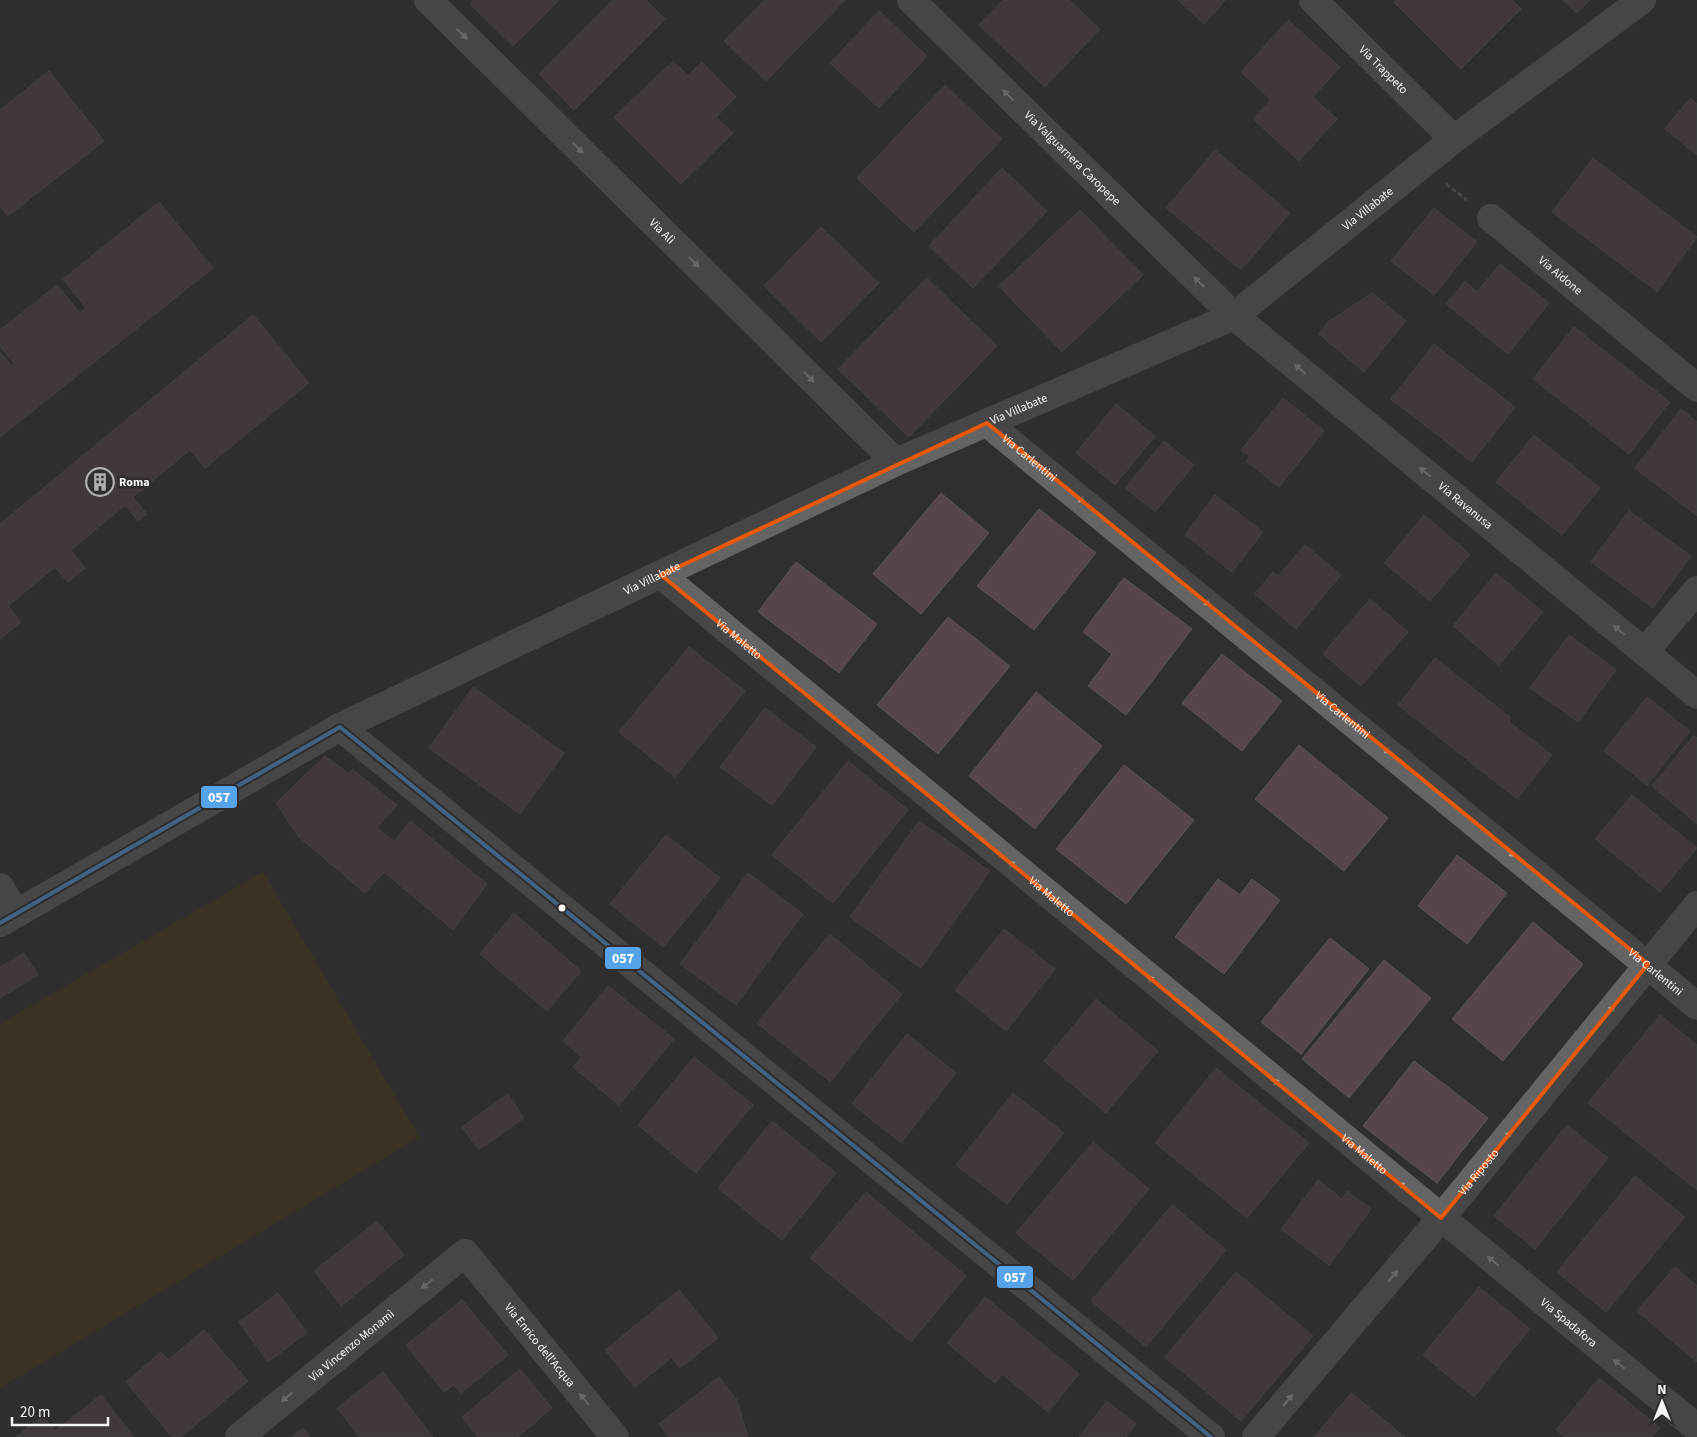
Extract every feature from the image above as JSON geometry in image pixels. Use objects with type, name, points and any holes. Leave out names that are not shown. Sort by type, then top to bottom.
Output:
[{"type":"street","name":"Via Alì","points":[[428,0],[896,462]]},
{"type":"street","name":"Via Valguarnera Caropepe","points":[[911,0],[1234,316]]},
{"type":"street","name":"Via Trappeto","points":[[1313,0],[1454,139]]},
{"type":"street","name":"Via Villabate","points":[[8,918],[340,727],[661,576],[896,462],[1234,316],[1421,164],[1642,0]]},
{"type":"street","name":"Via Aidone","points":[[1491,218],[1697,388]]},
{"type":"street","name":"Via Ravanusa","points":[[1234,316],[1697,695]]},
{"type":"street","name":"Via Carlentini","points":[[987,423],[1697,1006]]},
{"type":"street","name":"Via Maletto","points":[[661,576],[1441,1218]]},
{"type":"street","points":[[1645,651],[1697,590]]},
{"type":"street","points":[[340,727],[1211,1437]]},
{"type":"street","points":[[0,887],[8,918]]},
{"type":"street","name":"Via Riposto","points":[[1256,1437],[1441,1218],[1697,905]]},
{"type":"street","name":"Via Spadafora","points":[[1441,1218],[1697,1428]]},
{"type":"street","name":"Via Vincenzo Monamì","points":[[239,1437],[465,1253]]},
{"type":"street","name":"Via Enrico dell'Acqua","points":[[465,1253],[614,1437]]},
{"type":"path","points":[[1421,164],[1491,218]]},
{"type":"highlighted area","points":[[987,423],[1648,964],[1441,1218],[661,575]]},
{"type":"shaded area","points":[[263,872],[419,1137],[0,1388],[0,1024]]},
{"type":"building","points":[[474,0],[559,0],[513,46],[470,4]]},
{"type":"building","points":[[613,0],[646,0],[665,19],[574,110],[539,74]]},
{"type":"building","points":[[765,0],[845,0],[766,81],[724,41]]},
{"type":"building","points":[[1003,0],[1069,0],[1100,29],[1045,87],[979,25]]},
{"type":"building","points":[[1178,0],[1226,0],[1204,24]]},
{"type":"building","points":[[1396,0],[1512,0],[1521,9],[1461,69],[1394,2]]},
{"type":"building","points":[[1563,0],[1590,0],[1577,13]]},
{"type":"building","points":[[879,11],[927,56],[879,108],[830,63]]},
{"type":"building","points":[[1288,20],[1340,67],[1313,97],[1337,119],[1299,161],[1253,119],[1271,100],[1241,72]]},
{"type":"building","points":[[673,61],[688,76],[702,62],[736,97],[716,117],[733,133],[681,184],[614,117]]},
{"type":"building","points":[[49,71],[104,141],[8,216],[0,206],[0,110]]},
{"type":"building","points":[[945,85],[1002,139],[914,232],[857,178]]},
{"type":"building","points":[[1690,98],[1697,104],[1697,155],[1665,129]]},
{"type":"building","points":[[1215,150],[1290,213],[1241,270],[1166,208]]},
{"type":"building","points":[[1593,158],[1697,237],[1657,292],[1552,212]]},
{"type":"building","points":[[1002,168],[1047,211],[973,288],[929,246]]},
{"type":"building","points":[[159,202],[213,268],[0,437],[0,352],[12,366],[14,364],[0,346],[0,330],[57,285],[80,313],[86,308],[63,279]]},
{"type":"building","points":[[1434,208],[1477,242],[1434,295],[1391,261]]},
{"type":"building","points":[[1080,210],[1143,275],[1062,352],[999,286]]},
{"type":"building","points":[[821,227],[879,283],[821,342],[764,286]]},
{"type":"building","points":[[1500,264],[1549,303],[1508,354],[1446,304],[1465,281],[1477,292]]},
{"type":"building","points":[[927,278],[997,346],[909,437],[838,369]]},
{"type":"building","points":[[1372,293],[1406,321],[1364,372],[1319,334],[1328,322]]},
{"type":"building","name":"Roma","points":[[253,315],[309,383],[205,468],[190,450],[133,497],[147,514],[138,521],[125,505],[71,550],[85,568],[68,582],[55,567],[8,606],[21,622],[0,639],[0,524]]},
{"type":"building","points":[[1574,327],[1670,402],[1629,454],[1533,379]]},
{"type":"building","points":[[1434,344],[1515,407],[1472,462],[1391,399]]},
{"type":"building","points":[[1283,398],[1324,431],[1279,487],[1246,461],[1250,456],[1241,450]]},
{"type":"building","points":[[1116,404],[1155,436],[1115,485],[1076,453]]},
{"type":"building","points":[[1681,409],[1697,422],[1697,516],[1635,468]]},
{"type":"building","points":[[1534,435],[1600,488],[1562,535],[1496,482]]},
{"type":"building","points":[[1164,441],[1194,465],[1155,512],[1125,488]]},
{"type":"building","points":[[941,493],[989,533],[921,614],[873,574]]},
{"type":"building","points":[[1215,495],[1263,532],[1232,572],[1185,535]]},
{"type":"building","points":[[1039,509],[1096,553],[1034,630],[977,586]]},
{"type":"building","points":[[1629,511],[1691,556],[1653,608],[1591,562]]},
{"type":"building","points":[[1424,515],[1470,554],[1430,601],[1384,563]]},
{"type":"building","points":[[1305,545],[1341,575],[1296,629],[1255,594],[1273,572],[1278,576]]},
{"type":"building","points":[[796,562],[877,624],[839,673],[758,612]]},
{"type":"building","points":[[1496,573],[1543,612],[1499,665],[1453,626]]},
{"type":"building","points":[[1124,578],[1192,629],[1126,715],[1088,686],[1112,654],[1083,632]]},
{"type":"building","points":[[1370,599],[1408,632],[1361,686],[1323,654]]},
{"type":"building","points":[[948,617],[1010,666],[938,754],[877,705]]},
{"type":"building","points":[[1569,635],[1616,670],[1578,722],[1530,688]]},
{"type":"building","points":[[689,647],[745,691],[675,777],[619,732]]},
{"type":"building","points":[[1222,654],[1282,701],[1242,751],[1182,703]]},
{"type":"building","points":[[1435,658],[1511,718],[1509,722],[1552,755],[1517,799],[1398,705]]},
{"type":"building","points":[[473,687],[564,753],[520,814],[429,748]]},
{"type":"building","points":[[1036,692],[1102,746],[1035,829],[969,776]]},
{"type":"building","points":[[1647,697],[1690,731],[1647,785],[1604,751]]},
{"type":"building","points":[[765,708],[816,747],[772,805],[720,767]]},
{"type":"building","points":[[1694,735],[1697,738],[1697,824],[1652,786]]},
{"type":"building","points":[[1299,745],[1388,818],[1344,871],[1255,799]]},
{"type":"building","points":[[325,756],[349,774],[352,769],[397,805],[377,828],[394,842],[410,821],[487,884],[453,930],[384,872],[365,893],[299,837],[276,803]]},
{"type":"building","points":[[848,761],[908,810],[833,903],[772,855]]},
{"type":"building","points":[[1124,765],[1194,820],[1126,904],[1056,849]]},
{"type":"building","points":[[1632,795],[1697,848],[1660,892],[1595,839]]},
{"type":"building","points":[[919,821],[990,871],[921,968],[850,917]]},
{"type":"building","points":[[666,835],[720,878],[663,947],[610,904]]},
{"type":"building","points":[[1457,855],[1507,893],[1467,944],[1418,906]]},
{"type":"building","points":[[748,873],[803,914],[736,1005],[680,964]]},
{"type":"building","points":[[1218,879],[1240,895],[1252,879],[1280,900],[1224,974],[1175,937]]},
{"type":"building","points":[[514,913],[581,971],[547,1011],[480,954]]},
{"type":"building","points":[[1533,922],[1583,964],[1503,1061],[1452,1019]]},
{"type":"building","points":[[1004,929],[1055,969],[1006,1031],[955,990]]},
{"type":"building","points":[[830,934],[902,994],[830,1082],[757,1023]]},
{"type":"building","points":[[1330,938],[1369,969],[1301,1054],[1261,1022]]},
{"type":"building","points":[[24,953],[38,975],[0,998],[0,967]]},
{"type":"building","points":[[1384,960],[1431,998],[1349,1098],[1302,1059]]},
{"type":"building","points":[[608,986],[674,1039],[619,1105],[573,1067],[582,1057],[563,1041]]},
{"type":"building","points":[[1096,999],[1158,1051],[1106,1113],[1044,1061]]},
{"type":"building","points":[[1660,1015],[1697,1045],[1697,1190],[1588,1103]]},
{"type":"building","points":[[907,1034],[956,1073],[901,1143],[852,1104]]},
{"type":"building","points":[[694,1057],[753,1105],[696,1173],[638,1125]]},
{"type":"building","points":[[1414,1061],[1488,1118],[1437,1183],[1363,1126]]},
{"type":"building","points":[[1216,1068],[1309,1143],[1247,1218],[1155,1143]]},
{"type":"building","points":[[1013,1093],[1064,1133],[1007,1204],[956,1165]]},
{"type":"building","points":[[508,1094],[524,1118],[479,1150],[462,1127]]},
{"type":"building","points":[[772,1121],[836,1173],[782,1240],[718,1188]]},
{"type":"building","points":[[1567,1125],[1608,1158],[1535,1249],[1494,1216]]},
{"type":"building","points":[[1093,1142],[1149,1189],[1073,1280],[1016,1233]]},
{"type":"building","points":[[1635,1176],[1685,1217],[1606,1312],[1557,1272]]},
{"type":"building","points":[[1318,1180],[1342,1199],[1347,1191],[1371,1209],[1329,1265],[1281,1229]]},
{"type":"building","points":[[866,1192],[966,1276],[911,1342],[810,1258]]},
{"type":"building","points":[[1172,1205],[1226,1250],[1146,1347],[1091,1301]]},
{"type":"building","points":[[377,1221],[404,1255],[341,1306],[314,1271]]},
{"type":"building","points":[[1675,1267],[1697,1286],[1697,1362],[1637,1311]]},
{"type":"building","points":[[1236,1272],[1313,1336],[1241,1421],[1165,1357]]},
{"type":"building","points":[[1479,1287],[1530,1329],[1474,1397],[1423,1355]]},
{"type":"building","points":[[679,1290],[718,1338],[680,1368],[672,1357],[635,1387],[605,1350]]},
{"type":"building","points":[[278,1293],[307,1333],[268,1362],[239,1322]]},
{"type":"building","points":[[985,1297],[1079,1374],[1048,1412],[1002,1374],[995,1383],[947,1343]]},
{"type":"building","points":[[462,1300],[508,1355],[461,1393],[454,1385],[444,1392],[406,1345]]},
{"type":"building","points":[[204,1330],[248,1381],[181,1437],[172,1437],[126,1382],[161,1352],[168,1360]]},
{"type":"building","points":[[520,1369],[552,1408],[518,1437],[478,1437],[462,1417]]},
{"type":"building","points":[[383,1372],[433,1437],[360,1437],[337,1408]]},
{"type":"building","points":[[719,1377],[737,1400],[748,1437],[669,1437],[659,1424]]},
{"type":"building","points":[[1599,1378],[1660,1428],[1652,1437],[1565,1437],[1556,1430]]},
{"type":"building","points":[[1351,1393],[1405,1437],[1314,1437]]},
{"type":"building","points":[[101,1395],[134,1437],[16,1437],[43,1416],[55,1431]]},
{"type":"building","points":[[1107,1401],[1136,1424],[1126,1437],[1079,1437]]},
{"type":"building","points":[[303,1428],[310,1437],[292,1437]]},
{"type":"transit line","name":"057","points":[[0,923],[340,727],[1211,1437]]},
{"type":"place","name":"Roma","points":[[100,482]]}]
